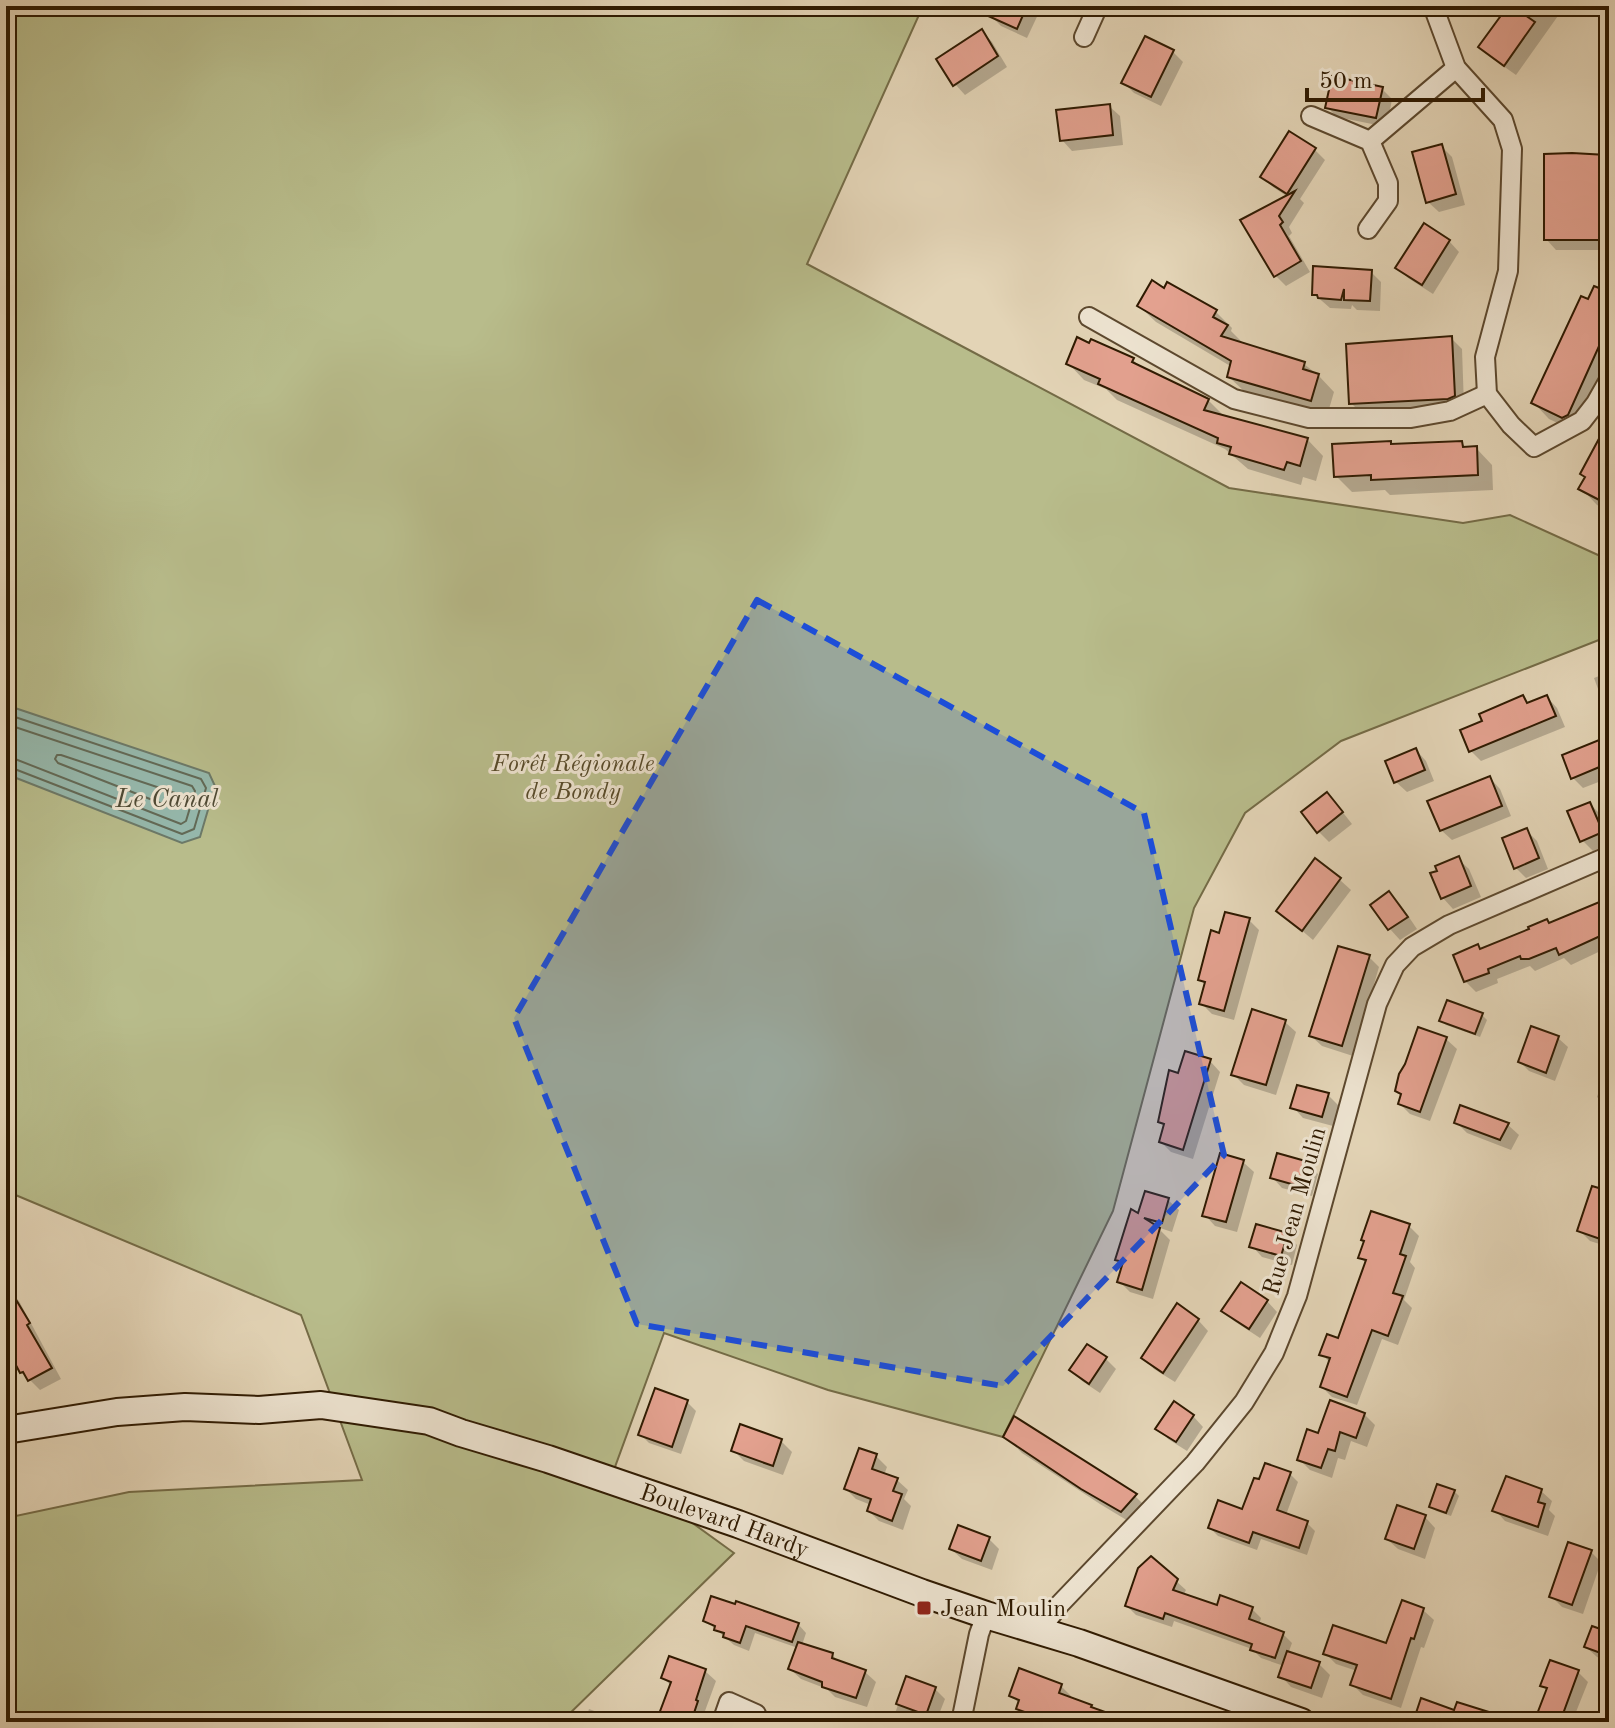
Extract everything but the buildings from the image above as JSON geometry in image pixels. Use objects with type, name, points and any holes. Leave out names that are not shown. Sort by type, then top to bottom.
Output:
[{"type":"street","points":[[1084,37],[1097,8],[1101,6]]},
{"type":"street","points":[[1436,7],[1456,68],[1503,120],[1512,149],[1508,271],[1485,357],[1487,394],[1511,425],[1534,447],[1582,421],[1609,380]]},
{"type":"street","points":[[1370,141],[1456,68]]},
{"type":"street","points":[[1311,116],[1370,141],[1388,183],[1388,201],[1368,229]]},
{"type":"street","points":[[1089,317],[1234,399],[1309,418],[1411,418],[1450,411],[1487,394]]},
{"type":"street","name":"Rue Jean Moulin","points":[[1039,1631],[1059,1605],[1195,1463],[1244,1402],[1274,1353],[1297,1296],[1377,1004],[1395,965],[1412,947],[1449,925],[1609,856]]},
{"type":"street","name":"Boulevard Hardy","points":[[9,1423],[185,1407],[259,1410],[282,1417],[354,1423],[424,1434],[461,1433],[548,1459],[738,1524],[986,1615],[1301,1722]]},
{"type":"street","points":[[961,1722],[979,1634],[986,1615]]},
{"type":"street","points":[[722,1722],[729,1702],[756,1714]]},
{"type":"highlighted area","points":[[757,600],[1144,813],[1224,1155],[1003,1386],[637,1324],[514,1018]]},
{"type":"green space","name":"Forêt Régionale de Bondy","points":[[6,6],[923,6],[807,264],[1229,488],[1463,523],[1510,515],[1609,560],[1609,636],[1341,741],[1245,813],[1194,908],[1113,1211],[1003,1437],[828,1390],[664,1333],[615,1467],[734,1553],[561,1722],[6,1722],[6,1518],[129,1492],[362,1480],[301,1315],[6,1191]]},
{"type":"water","name":"Le Canal","points":[[6,705],[209,773],[215,786],[200,837],[182,843],[6,774]]},
{"type":"place","name":"Jean Moulin","points":[[924,1608]]}]
